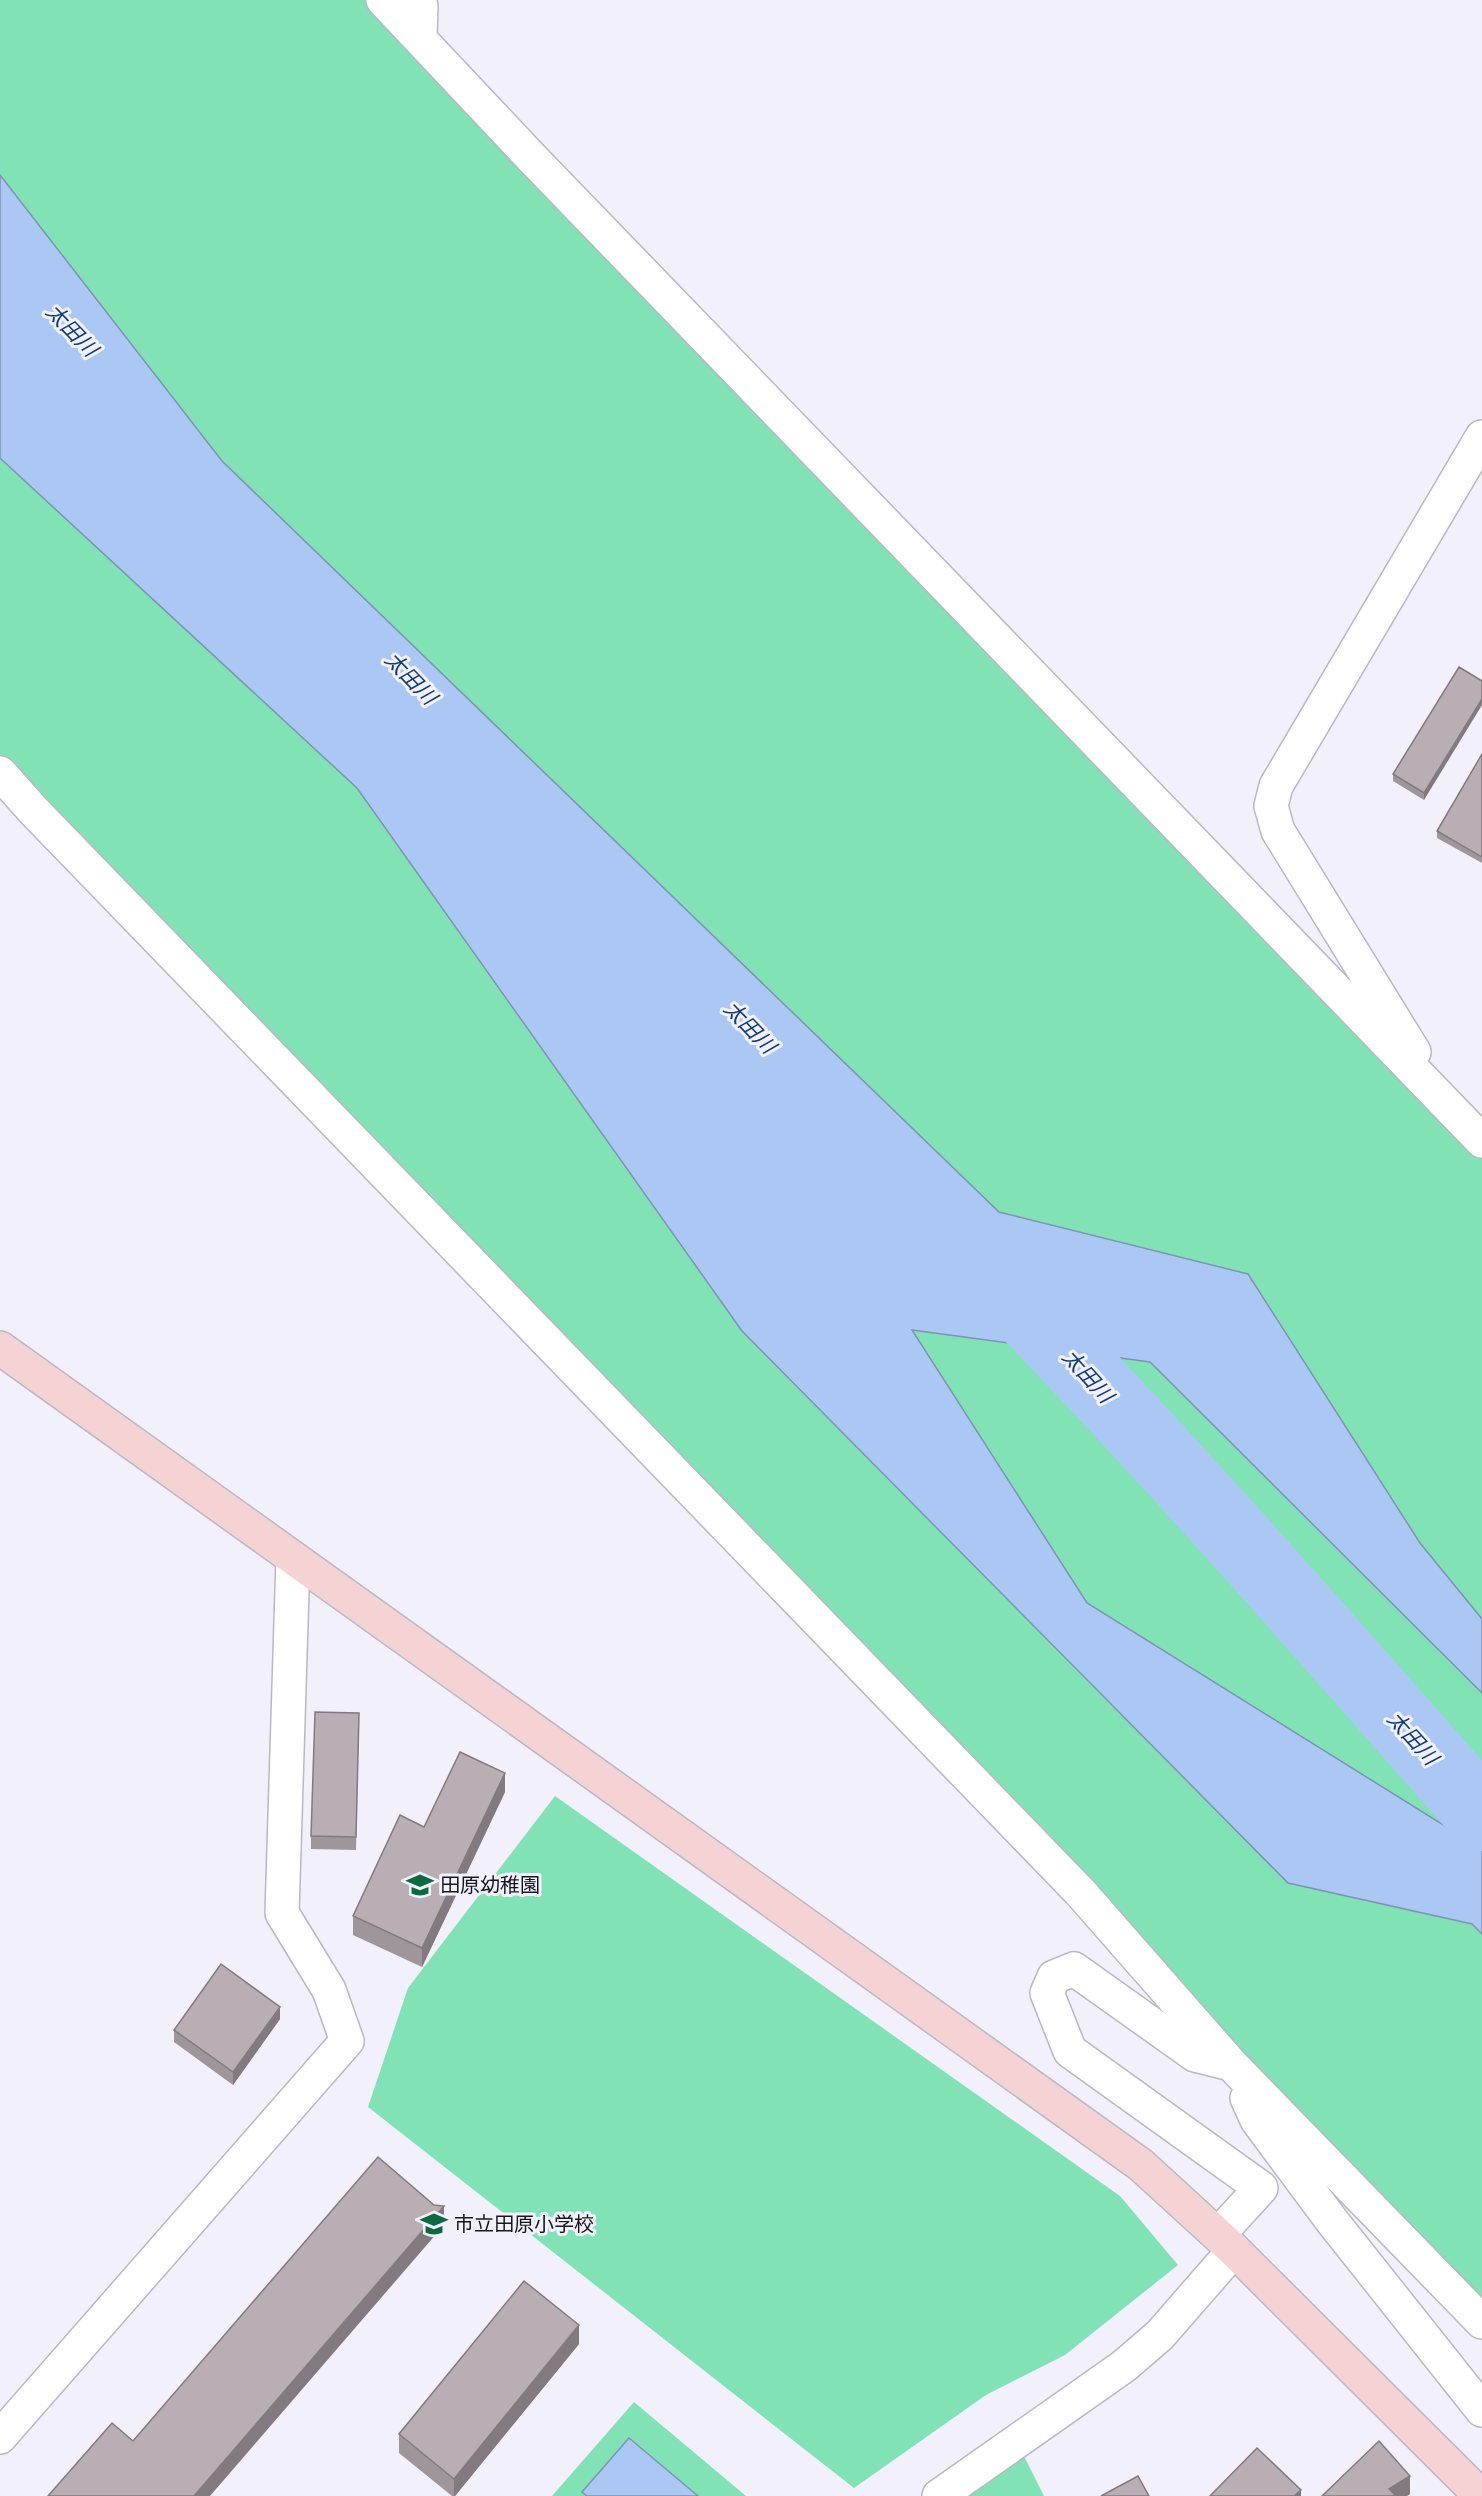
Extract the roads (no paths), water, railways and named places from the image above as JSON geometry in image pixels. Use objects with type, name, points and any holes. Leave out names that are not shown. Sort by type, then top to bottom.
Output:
[{"type":"street","points":[[383,0],[530,156],[1482,1141]]},
{"type":"street","points":[[418,0],[421,6],[420,37]]},
{"type":"street","points":[[1440,1097],[1396,1020],[1278,831],[1271,806],[1276,786],[1482,437]]},
{"type":"street","points":[[0,773],[33,810],[1081,1893],[1231,2064],[1482,2322]]},
{"type":"street","points":[[0,1348],[1141,2165],[1226,2242],[1481,2496]]},
{"type":"street","points":[[0,2437],[347,2041],[328,1990],[282,1913],[292,1557]]},
{"type":"street","points":[[939,2496],[1124,2367],[1160,2335],[1261,2188],[1070,2051],[1047,1993],[1054,1977],[1074,1969],[1195,2055],[1231,2064]]},
{"type":"street","points":[[1231,2064],[1257,2120],[1332,2221],[1482,2410]]},
{"type":"water","points":[[0,175],[222,461],[999,1212],[1248,1274],[1420,1543],[1482,1619],[1482,1693],[1150,1362],[912,1330],[1087,1603],[1482,1849],[1482,1934],[1472,1924],[1288,1883],[742,1331],[357,788],[0,458]]},
{"type":"water","points":[[629,2438],[698,2496],[587,2496],[582,2492]]},
{"type":"waterway","name":"太田川","points":[[994,1278],[1181,1476],[1482,1815]]},
{"type":"place","name":"田原幼稚園","points":[[420,1885]]},
{"type":"place","name":"市立田原小学校","points":[[434,2224]]}]
